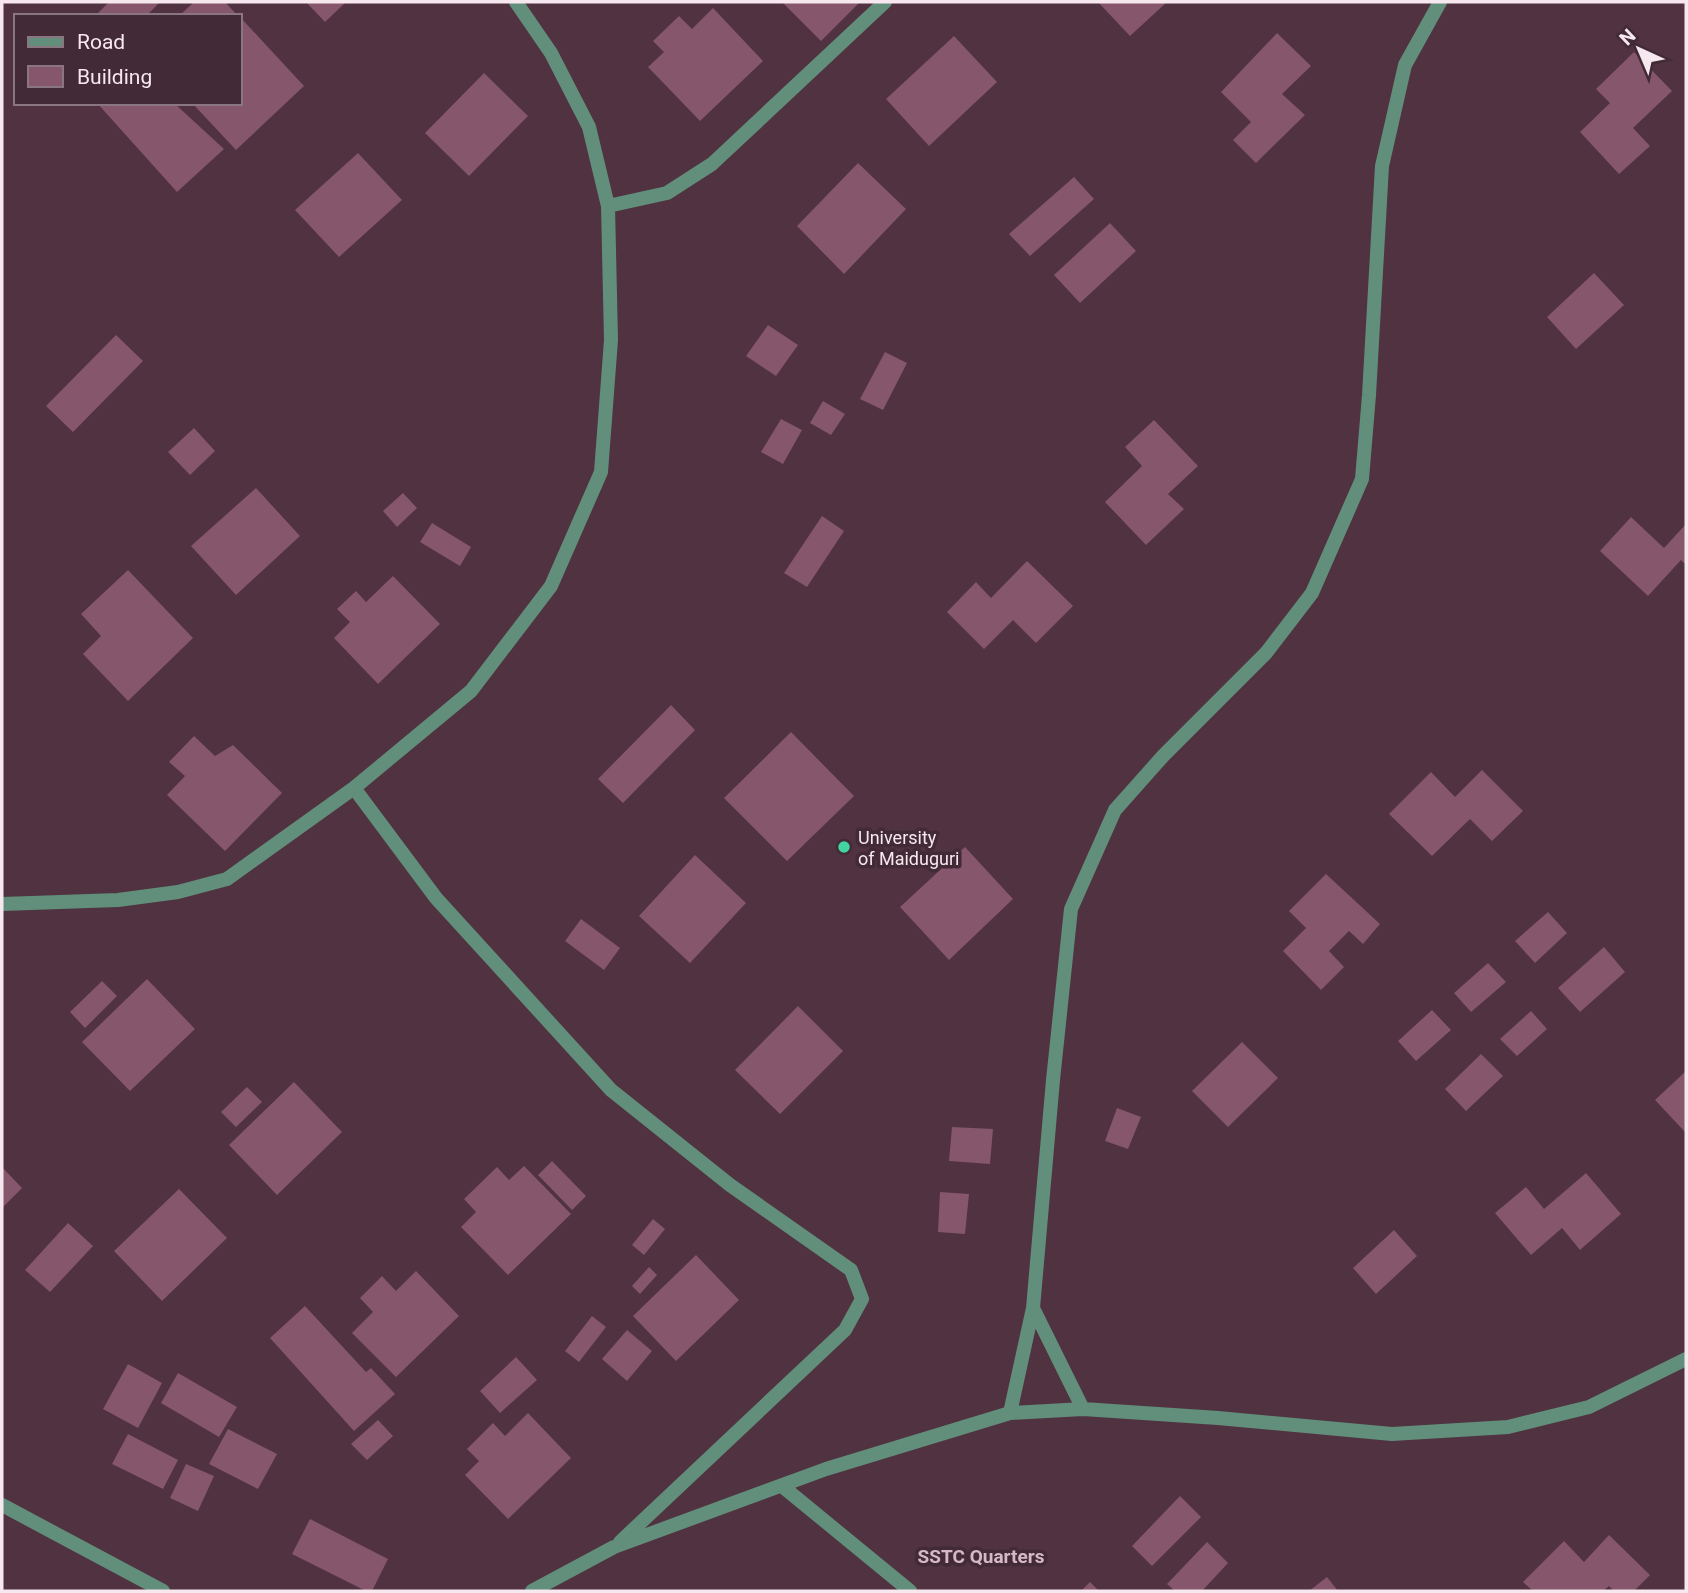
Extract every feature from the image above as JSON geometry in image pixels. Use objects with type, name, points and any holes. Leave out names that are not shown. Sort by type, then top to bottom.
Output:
[{"type":"street","points":[[2,904],[118,900],[178,892],[227,879],[354,788],[471,691],[551,586],[601,472],[611,340],[608,206],[589,127],[551,53],[516,2]]},
{"type":"street","points":[[608,206],[667,193],[712,164],[886,2]]},
{"type":"street","points":[[1010,1413],[1033,1308],[1071,909],[1115,810],[1163,756],[1266,653],[1312,593],[1362,479],[1382,166],[1405,65],[1440,2]]},
{"type":"street","points":[[354,788],[436,898],[611,1090],[730,1185],[851,1270],[862,1299],[845,1330],[614,1547]]},
{"type":"street","points":[[1033,1308],[1083,1409]]},
{"type":"street","points":[[532,1591],[614,1547],[826,1469],[1010,1413],[1083,1409],[1392,1434],[1508,1427],[1589,1407],[1686,1359]]},
{"type":"street","points":[[782,1486],[910,1591]]},
{"type":"street","points":[[2,1505],[163,1591]]},
{"type":"shaded area","name":"University of Maiduguri","points":[[2,2],[1686,2],[1686,1591],[2,1591]]},
{"type":"building","points":[[109,2],[160,2],[148,14],[97,14]]},
{"type":"building","points":[[194,2],[225,2],[236,14],[181,14]]},
{"type":"building","points":[[306,2],[346,2],[325,22]]},
{"type":"building","points":[[782,2],[860,2],[821,41]]},
{"type":"building","points":[[1098,2],[1167,2],[1130,36]]},
{"type":"building","points":[[713,8],[763,61],[700,121],[648,67],[664,52],[653,41],[679,16],[692,29]]},
{"type":"building","points":[[242,19],[304,86],[236,150],[194,105],[242,105]]},
{"type":"building","points":[[1277,33],[1311,66],[1282,94],[1305,115],[1256,163],[1233,140],[1251,122],[1221,92]]},
{"type":"building","points":[[954,36],[997,82],[929,146],[886,99]]},
{"type":"building","points":[[1634,52],[1672,91],[1633,128],[1650,146],[1619,174],[1580,132],[1610,103],[1596,89]]},
{"type":"building","points":[[484,73],[528,116],[469,176],[425,133]]},
{"type":"building","points":[[99,105],[176,105],[224,149],[177,192]]},
{"type":"building","points":[[358,153],[402,200],[339,257],[295,210]]},
{"type":"building","points":[[858,163],[906,209],[844,274],[797,226]]},
{"type":"building","points":[[1074,177],[1094,199],[1030,256],[1009,234]]},
{"type":"building","points":[[1110,223],[1136,251],[1080,303],[1054,275]]},
{"type":"building","points":[[1594,273],[1624,305],[1576,349],[1547,317]]},
{"type":"building","points":[[768,325],[798,345],[776,376],[746,356]]},
{"type":"building","points":[[116,335],[143,361],[73,432],[46,406]]},
{"type":"building","points":[[885,352],[907,363],[883,410],[860,399]]},
{"type":"building","points":[[823,401],[845,414],[831,435],[810,423]]},
{"type":"building","points":[[781,419],[802,430],[783,464],[761,452]]},
{"type":"building","points":[[1154,420],[1198,466],[1168,494],[1184,509],[1146,545],[1105,502],[1142,466],[1125,447]]},
{"type":"building","points":[[194,428],[215,451],[190,475],[168,452]]},
{"type":"building","points":[[256,488],[300,536],[236,595],[191,546]]},
{"type":"building","points":[[403,493],[417,508],[397,527],[383,511]]},
{"type":"building","points":[[822,516],[844,531],[807,587],[784,573]]},
{"type":"building","points":[[1631,517],[1664,548],[1686,524],[1686,565],[1681,560],[1648,596],[1600,551]]},
{"type":"building","points":[[432,523],[471,547],[460,566],[420,542]]},
{"type":"building","points":[[1027,561],[1073,606],[1036,643],[1013,620],[984,649],[947,612],[976,582],[991,598]]},
{"type":"building","points":[[128,570],[193,638],[128,701],[83,654],[101,636],[81,614]]},
{"type":"building","points":[[393,576],[440,624],[378,684],[334,638],[350,622],[337,609],[356,591],[366,602]]},
{"type":"building","points":[[671,705],[695,730],[623,803],[598,779]]},
{"type":"building","points":[[791,732],[854,796],[787,861],[724,798]]},
{"type":"building","points":[[194,736],[215,756],[233,745],[282,793],[225,851],[167,795],[185,776],[169,762]]},
{"type":"building","points":[[1482,770],[1523,811],[1492,841],[1470,819],[1432,856],[1389,814],[1431,772],[1455,797]]},
{"type":"building","points":[[965,847],[1013,899],[949,960],[900,907]]},
{"type":"building","points":[[695,855],[746,903],[690,963],[639,916]]},
{"type":"building","points":[[1326,874],[1380,924],[1363,944],[1349,931],[1329,951],[1344,967],[1321,990],[1283,951],[1306,928],[1289,911]]},
{"type":"building","points":[[1548,912],[1567,933],[1535,963],[1515,941]]},
{"type":"building","points":[[581,919],[620,948],[604,970],[565,941]]},
{"type":"building","points":[[1604,947],[1625,972],[1580,1012],[1558,988]]},
{"type":"building","points":[[1488,963],[1506,982],[1471,1012],[1454,993]]},
{"type":"building","points":[[147,979],[195,1029],[130,1091],[82,1042]]},
{"type":"building","points":[[102,981],[117,996],[85,1028],[70,1012]]},
{"type":"building","points":[[798,1006],[843,1051],[780,1114],[735,1070]]},
{"type":"building","points":[[1432,1010],[1451,1030],[1416,1061],[1398,1041]]},
{"type":"building","points":[[1531,1011],[1547,1029],[1517,1056],[1500,1039]]},
{"type":"building","points":[[1242,1042],[1278,1078],[1228,1127],[1192,1091]]},
{"type":"building","points":[[1481,1054],[1503,1076],[1466,1111],[1445,1089]]},
{"type":"building","points":[[1686,1071],[1686,1133],[1655,1100]]},
{"type":"building","points":[[294,1082],[342,1132],[277,1195],[229,1145]]},
{"type":"building","points":[[247,1087],[262,1102],[236,1127],[221,1112]]},
{"type":"building","points":[[1117,1108],[1141,1117],[1128,1149],[1105,1141]]},
{"type":"building","points":[[952,1127],[993,1129],[990,1164],[949,1161]]},
{"type":"building","points":[[552,1161],[586,1196],[572,1210],[538,1175]]},
{"type":"building","points":[[524,1166],[571,1214],[508,1275],[461,1227],[476,1212],[464,1199],[497,1167],[509,1180]]},
{"type":"building","points":[[2,1167],[22,1188],[2,1208]]},
{"type":"building","points":[[1586,1173],[1621,1214],[1580,1250],[1562,1228],[1531,1255],[1495,1213],[1526,1187],[1544,1209]]},
{"type":"building","points":[[179,1189],[227,1238],[162,1301],[114,1251]]},
{"type":"building","points":[[940,1192],[969,1194],[965,1234],[938,1232]]},
{"type":"building","points":[[653,1219],[665,1229],[644,1255],[632,1245]]},
{"type":"building","points":[[68,1223],[93,1246],[50,1292],[25,1270]]},
{"type":"building","points":[[1394,1230],[1417,1256],[1376,1294],[1353,1268]]},
{"type":"building","points":[[696,1255],[739,1300],[676,1361],[633,1316]]},
{"type":"building","points":[[649,1267],[657,1275],[640,1294],[632,1286]]},
{"type":"building","points":[[416,1271],[459,1316],[396,1377],[352,1333],[373,1312],[360,1298],[382,1276],[396,1291]]},
{"type":"building","points":[[305,1306],[366,1372],[371,1368],[395,1394],[354,1431],[270,1338]]},
{"type":"building","points":[[592,1316],[606,1327],[579,1362],[565,1351]]},
{"type":"building","points":[[627,1330],[652,1351],[627,1381],[602,1359]]},
{"type":"building","points":[[516,1357],[537,1380],[500,1413],[480,1391]]},
{"type":"building","points":[[128,1364],[162,1383],[138,1428],[103,1409]]},
{"type":"building","points":[[178,1373],[237,1407],[219,1437],[161,1403]]},
{"type":"building","points":[[528,1413],[571,1458],[508,1519],[465,1475],[479,1461],[467,1449],[493,1423],[505,1436]]},
{"type":"building","points":[[378,1420],[393,1436],[367,1460],[351,1444]]},
{"type":"building","points":[[228,1429],[277,1454],[258,1489],[209,1464]]},
{"type":"building","points":[[128,1434],[178,1460],[163,1489],[112,1464]]},
{"type":"building","points":[[186,1464],[214,1476],[198,1511],[170,1498]]},
{"type":"building","points":[[1180,1496],[1201,1517],[1152,1566],[1132,1546]]},
{"type":"building","points":[[310,1519],[388,1559],[372,1591],[366,1591],[292,1554]]},
{"type":"building","points":[[1609,1535],[1650,1575],[1634,1591],[1614,1591],[1609,1586],[1603,1591],[1533,1591],[1523,1582],[1564,1541],[1584,1562]]},
{"type":"building","points":[[1207,1542],[1228,1563],[1202,1591],[1175,1591],[1167,1584]]},
{"type":"building","points":[[1327,1577],[1338,1591],[1309,1591]]},
{"type":"building","points":[[1090,1582],[1099,1591],[1081,1591]]},
{"type":"place","name":"University of Maiduguri","points":[[844,847]]},
{"type":"district","name":"SSTC Quarters","points":[[981,1556]]}]
